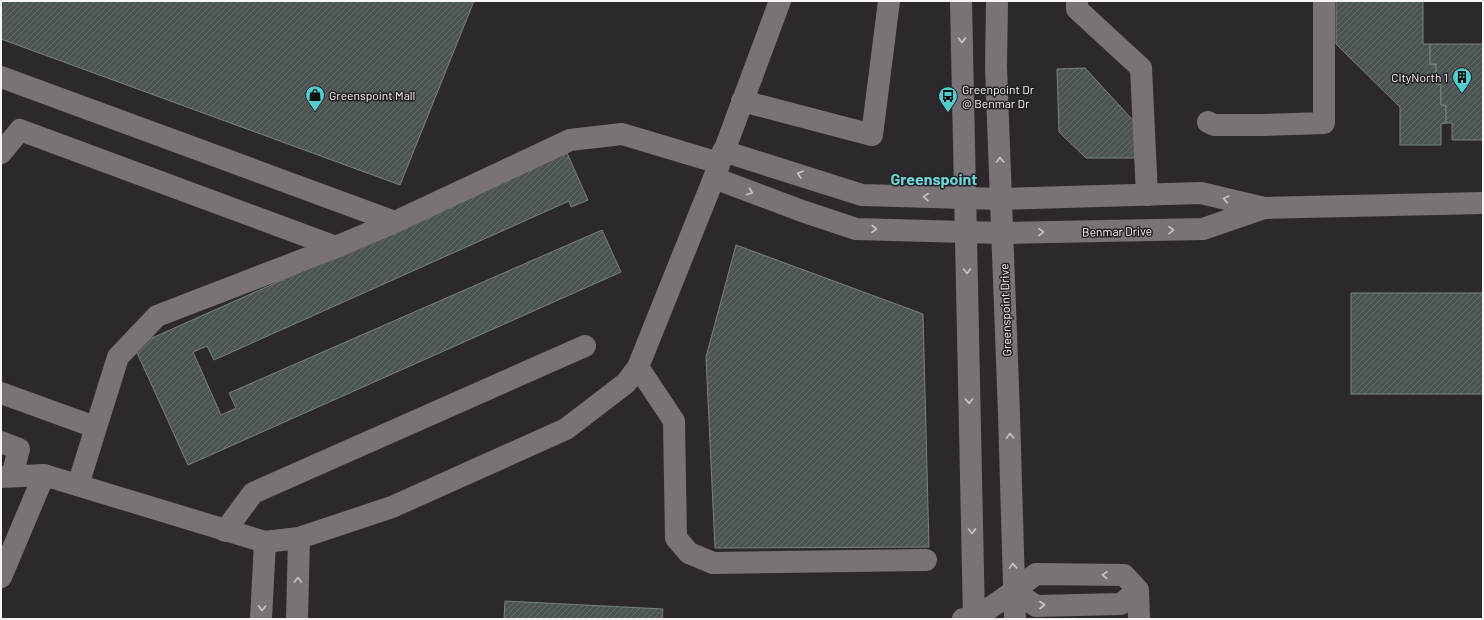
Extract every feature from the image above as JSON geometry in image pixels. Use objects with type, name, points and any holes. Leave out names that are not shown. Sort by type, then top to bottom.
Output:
[{"type":"street","points":[[1,442],[19,449],[6,477],[44,475],[265,542],[299,538],[392,507],[566,429],[626,383],[638,367],[719,164],[780,1]]},
{"type":"street","points":[[742,101],[872,135],[888,1]]},
{"type":"street","points":[[961,1],[974,619]]},
{"type":"street","name":"Greenspoint Drive","points":[[997,1],[996,67],[1015,619]]},
{"type":"street","points":[[1077,1],[1077,9],[1141,68],[1147,195]]},
{"type":"street","points":[[1208,122],[1221,125],[1324,123],[1324,1]]},
{"type":"street","points":[[1,77],[395,222]]},
{"type":"street","points":[[1,153],[20,130],[336,247]]},
{"type":"street","points":[[78,486],[95,427],[118,357],[157,316],[336,247],[395,222],[570,140],[622,134],[719,164]]},
{"type":"street","name":"Benmar Drive","points":[[719,164],[862,195],[1001,199],[1201,193],[1264,208],[1483,203]]},
{"type":"street","name":"Benmar Drive","points":[[719,164],[802,211],[856,229],[1002,233],[1203,229],[1264,208]]},
{"type":"street","points":[[225,531],[253,494],[585,346]]},
{"type":"street","points":[[638,367],[674,421],[676,538],[689,554],[713,563],[926,560]]},
{"type":"street","points":[[1,393],[95,427]]},
{"type":"street","points":[[1,577],[44,475]]},
{"type":"street","points":[[296,619],[299,538]]},
{"type":"street","points":[[261,619],[265,542]]},
{"type":"street","points":[[963,619],[974,619],[1036,574],[1124,575],[1138,590],[1138,619]]},
{"type":"street","points":[[1014,591],[1036,606],[1120,604],[1138,590]]},
{"type":"building","name":"Greenspoint Mall","points":[[1,1],[474,1],[400,185],[1,39]]},
{"type":"building","points":[[1336,1],[1423,1],[1423,44],[1430,44],[1430,64],[1436,64],[1436,84],[1441,84],[1441,105],[1446,105],[1446,123],[1441,124],[1441,145],[1400,145],[1400,107],[1336,44]]},
{"type":"building","name":"CityNorth 1","points":[[1430,44],[1483,44],[1483,140],[1452,140],[1452,123],[1446,123],[1446,105],[1441,105],[1441,84],[1436,84],[1436,64],[1430,64]]},
{"type":"building","points":[[1085,68],[1141,129],[1140,158],[1086,158],[1059,132],[1057,69]]},
{"type":"building","points":[[567,153],[588,200],[571,207],[569,201],[214,360],[207,346],[193,352],[221,415],[236,408],[229,393],[602,230],[621,272],[188,465],[134,346]]},
{"type":"building","points":[[736,245],[923,314],[929,547],[715,548],[706,357]]},
{"type":"building","points":[[1351,293],[1483,293],[1483,394],[1351,394]]},
{"type":"building","points":[[505,601],[663,609],[662,619],[504,619]]},
{"type":"place","name":"CityNorth 1","points":[[1462,94]]},
{"type":"place","name":"Greenspoint Mall","points":[[315,112]]},
{"type":"place","name":"Greenpoint Dr @ Benmar Dr","points":[[948,113]]},
{"type":"district","name":"Greenspoint","points":[[934,178]]}]
